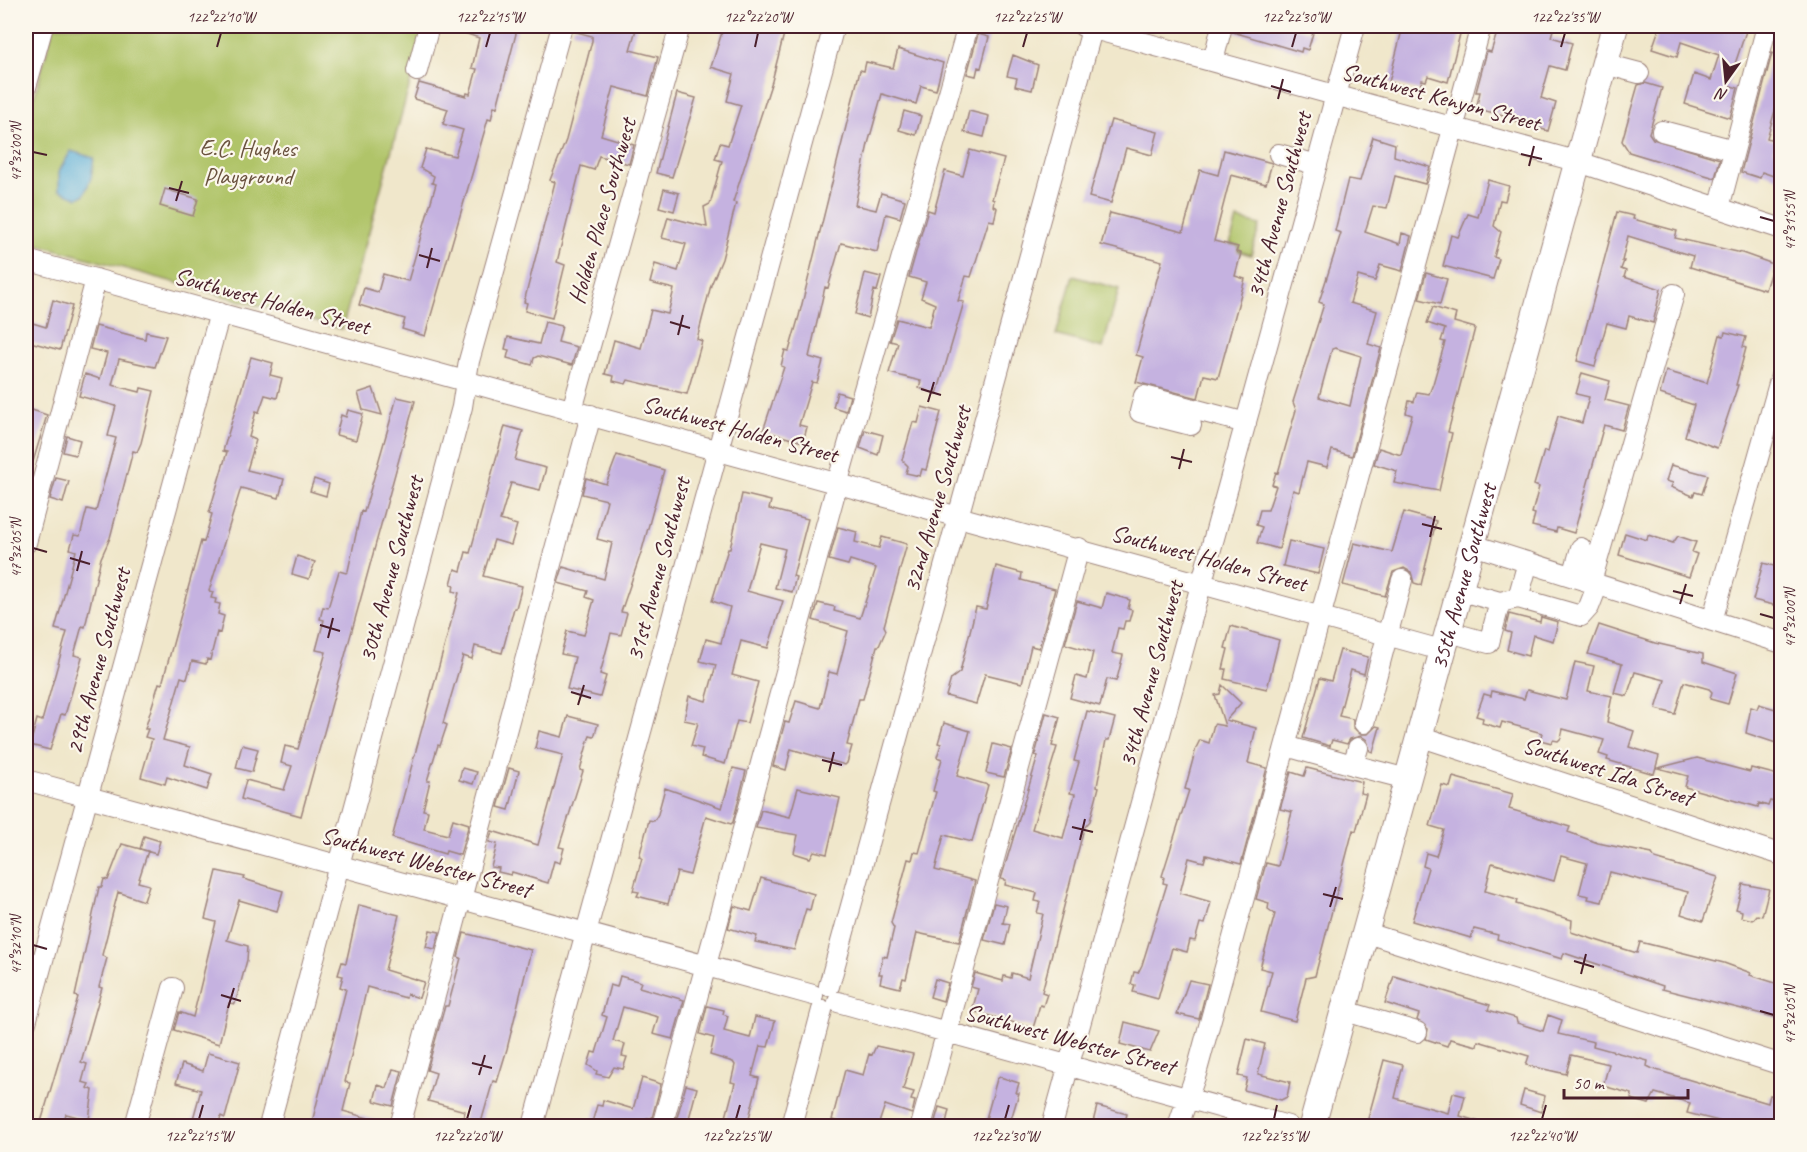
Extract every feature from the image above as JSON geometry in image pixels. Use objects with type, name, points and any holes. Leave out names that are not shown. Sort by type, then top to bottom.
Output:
[{"type":"main road","name":"35th Avenue Southwest","points":[[1312,1126],[1367,933],[1470,544],[1579,162],[1615,26]]},
{"type":"street","points":[[26,87],[43,26]]},
{"type":"street","points":[[417,71],[429,26]]},
{"type":"street","name":"30th Avenue Southwest","points":[[268,1126],[462,407],[469,361],[562,26]]},
{"type":"street","name":"Holden Place Southwest","points":[[400,1126],[460,898],[680,26]]},
{"type":"street","name":"31st Avenue Southwest","points":[[533,1126],[834,26]]},
{"type":"street","points":[[662,1126],[704,965],[838,482],[968,26]]},
{"type":"street","name":"Southwest Kenyon Street","points":[[1090,26],[1579,162],[1782,229]]},
{"type":"street","name":"32nd Avenue Southwest","points":[[791,1126],[987,415],[1090,26]]},
{"type":"street","points":[[1213,61],[1222,26]]},
{"type":"street","name":"34th Avenue Southwest","points":[[1052,1126],[1355,26]]},
{"type":"street","points":[[1178,1126],[1196,1074],[1322,616],[1361,491],[1481,26]]},
{"type":"street","points":[[1719,208],[1767,26]]},
{"type":"street","points":[[1605,64],[1639,73]]},
{"type":"street","points":[[1662,131],[1734,150]]},
{"type":"street","points":[[1279,154],[1317,165]]},
{"type":"street","name":"Southwest Holden Street","points":[[26,260],[1388,635],[1489,642],[1509,600]]},
{"type":"street","points":[[26,543],[96,279]]},
{"type":"street","points":[[1587,581],[1674,294]]},
{"type":"street","name":"29th Avenue Southwest","points":[[26,1022],[220,314]]},
{"type":"street","points":[[1712,621],[1782,373]]},
{"type":"street","points":[[1191,425],[1140,412],[1144,396],[1246,423]]},
{"type":"street","points":[[1470,544],[1782,643]]},
{"type":"street","points":[[1458,590],[1581,616],[1589,607],[1581,548]]},
{"type":"street","points":[[921,1126],[1079,549]]},
{"type":"street","points":[[1509,600],[1528,562]]},
{"type":"street","points":[[1364,723],[1402,580]]},
{"type":"street","name":"Southwest Ida Street","points":[[1419,736],[1782,855]]},
{"type":"street","points":[[1286,746],[1356,756],[1407,779]]},
{"type":"street","name":"Southwest Webster Street","points":[[26,780],[1288,1126]]},
{"type":"street","points":[[1367,933],[1782,1065]]},
{"type":"street","points":[[135,1126],[173,987]]},
{"type":"street","points":[[1345,1011],[1417,1032]]},
{"type":"green space","name":"E.C. Hughes Playground","points":[[54,26],[426,26],[342,329],[26,241],[26,126]]},
{"type":"green space","points":[[1237,219],[1260,225],[1251,255],[1238,251],[1239,246],[1230,244]]},
{"type":"green space","points":[[1073,276],[1119,289],[1103,348],[1056,335]]},
{"type":"water","points":[[71,151],[94,158],[91,178],[84,195],[78,198],[59,190],[59,171]]},
{"type":"building","points":[[450,26],[518,26],[497,107],[494,106],[491,120],[488,119],[425,336],[402,329],[405,319],[359,305],[364,288],[378,292],[383,274],[408,281],[436,184],[432,183],[434,176],[420,168],[426,149],[455,156],[463,130],[443,124],[448,109],[414,99],[419,83],[466,96],[467,93],[470,94],[477,69],[472,68],[479,38],[450,28]]},
{"type":"building","points":[[574,26],[637,26],[630,50],[658,57],[648,96],[614,87],[601,135],[634,145],[629,164],[599,156],[594,170],[581,166],[557,262],[565,265],[552,318],[525,311],[527,303],[524,302],[555,182],[550,180],[566,140],[592,41],[592,36],[573,31]]},
{"type":"building","points":[[724,26],[786,26],[772,81],[733,202],[736,203],[722,259],[711,285],[697,339],[702,341],[687,394],[628,380],[626,384],[613,381],[614,376],[605,374],[614,340],[641,348],[651,310],[668,314],[674,289],[650,283],[655,264],[678,271],[686,244],[662,238],[668,217],[707,227],[704,207],[710,204],[722,161],[715,159],[720,143],[728,145],[741,105],[727,101],[734,74],[711,67]]},
{"type":"building","points":[[1234,26],[1286,26],[1313,33],[1308,50],[1302,48],[1301,52],[1233,32]]},
{"type":"building","points":[[1403,26],[1462,26],[1448,82],[1428,76],[1426,81],[1422,80],[1419,90],[1389,82]]},
{"type":"building","points":[[1499,26],[1554,26],[1551,37],[1572,43],[1565,70],[1550,66],[1541,98],[1556,103],[1548,131],[1512,120],[1513,117],[1476,109],[1480,92],[1476,92],[1487,51],[1491,52]]},
{"type":"building","points":[[1660,26],[1729,26],[1746,31],[1728,85],[1738,88],[1730,118],[1685,104],[1694,74],[1711,80],[1719,55],[1681,42],[1677,57],[1652,49]]},
{"type":"building","points":[[978,34],[989,37],[981,68],[978,67],[976,76],[967,74]]},
{"type":"building","points":[[898,49],[943,63],[936,90],[921,86],[916,104],[882,94],[855,205],[876,210],[881,193],[905,200],[900,218],[886,214],[877,252],[841,243],[828,288],[825,287],[809,357],[823,361],[817,383],[812,382],[799,425],[807,427],[803,442],[763,431],[784,367],[781,366],[785,350],[789,351],[799,316],[860,70],[864,71],[866,62],[893,68]]},
{"type":"building","points":[[1772,53],[1782,56],[1782,87],[1767,138],[1776,141],[1773,151],[1782,154],[1782,179],[1762,172],[1760,178],[1741,172]]},
{"type":"building","points":[[1013,55],[1038,65],[1032,90],[1015,86],[1017,78],[1007,76]]},
{"type":"building","points":[[1645,83],[1662,88],[1649,133],[1653,139],[1720,159],[1715,178],[1629,152],[1622,141],[1638,85]]},
{"type":"building","points":[[677,93],[696,98],[672,177],[656,173]]},
{"type":"building","points":[[904,111],[921,116],[916,135],[899,130]]},
{"type":"building","points":[[969,111],[989,116],[984,137],[964,132]]},
{"type":"building","points":[[1111,120],[1158,132],[1152,155],[1126,148],[1111,203],[1089,197]]},
{"type":"building","points":[[1373,137],[1395,144],[1394,156],[1430,167],[1425,184],[1395,176],[1387,208],[1373,206],[1365,232],[1400,244],[1402,233],[1411,236],[1402,271],[1380,265],[1375,281],[1358,276],[1350,303],[1377,311],[1368,344],[1381,348],[1352,456],[1332,450],[1327,467],[1307,462],[1299,492],[1293,490],[1279,549],[1257,543],[1262,527],[1256,525],[1260,510],[1268,510],[1276,486],[1272,485],[1276,472],[1278,473],[1296,410],[1293,402],[1324,304],[1319,302],[1341,233],[1335,231],[1348,179],[1360,181]],"holes":[[[1332,349],[1361,356],[1350,406],[1319,397]]]},
{"type":"building","points":[[970,150],[1004,159],[992,199],[994,200],[993,206],[997,208],[994,221],[989,220],[971,277],[966,276],[958,301],[964,302],[937,394],[919,388],[921,381],[889,373],[898,343],[890,341],[897,319],[929,327],[935,304],[921,298],[926,282],[909,277],[928,210],[934,212],[945,171],[963,176]]},
{"type":"building","points":[[1224,150],[1272,163],[1266,184],[1231,175],[1214,241],[1238,247],[1236,252],[1241,253],[1235,276],[1245,279],[1218,378],[1204,375],[1198,398],[1136,382],[1143,357],[1136,355],[1162,261],[1101,245],[1110,213],[1183,232],[1200,170],[1218,175]]},
{"type":"building","points":[[1488,180],[1509,186],[1505,201],[1500,200],[1494,226],[1501,232],[1494,257],[1499,259],[1493,279],[1443,266],[1451,235],[1458,237],[1468,214],[1478,217]]},
{"type":"building","points":[[165,189],[198,199],[193,216],[160,206]]},
{"type":"building","points":[[664,189],[679,193],[674,211],[659,207]]},
{"type":"building","points":[[1617,212],[1634,216],[1633,219],[1677,231],[1675,238],[1742,253],[1773,264],[1765,290],[1690,267],[1693,256],[1628,236],[1621,269],[1626,271],[1624,277],[1661,289],[1653,323],[1629,316],[1626,328],[1607,323],[1595,366],[1577,361]]},
{"type":"building","points":[[865,273],[881,277],[877,291],[874,290],[868,318],[855,314]]},
{"type":"building","points":[[1426,273],[1447,279],[1440,304],[1419,299]]},
{"type":"building","points":[[53,300],[72,306],[60,350],[26,341],[26,321],[46,327]]},
{"type":"building","points":[[1433,307],[1456,314],[1454,322],[1475,328],[1448,432],[1452,433],[1439,491],[1394,483],[1397,471],[1374,464],[1379,448],[1401,455],[1412,415],[1406,413],[1409,401],[1414,402],[1417,392],[1429,394],[1433,384],[1445,342],[1441,341],[1445,329],[1427,323]]},
{"type":"building","points":[[545,322],[562,326],[558,342],[577,347],[572,365],[538,356],[534,358],[532,365],[507,358],[509,350],[505,349],[508,337],[539,344]]},
{"type":"building","points":[[96,326],[145,339],[146,332],[166,336],[155,367],[119,359],[112,385],[140,392],[141,388],[154,391],[141,443],[137,452],[133,451],[110,538],[101,558],[85,627],[82,626],[74,655],[82,657],[65,715],[61,714],[50,750],[30,745],[37,719],[42,721],[67,632],[55,629],[76,551],[70,549],[74,535],[80,536],[87,509],[96,511],[116,438],[108,436],[116,406],[79,396],[85,374],[100,379],[107,353],[90,349]]},
{"type":"building","points":[[1725,332],[1746,337],[1743,347],[1746,348],[1736,385],[1738,385],[1717,448],[1685,436],[1694,405],[1660,394],[1666,371],[1707,383],[1720,335],[1724,336]]},
{"type":"building","points":[[251,357],[273,363],[270,375],[282,378],[277,398],[265,395],[259,412],[256,411],[249,437],[256,440],[247,470],[284,479],[279,498],[241,488],[209,591],[213,592],[211,598],[216,599],[215,603],[220,604],[218,614],[224,616],[220,633],[217,632],[210,660],[207,659],[206,664],[192,661],[187,679],[181,677],[163,740],[190,747],[185,765],[212,774],[207,790],[167,777],[165,784],[141,777],[152,739],[145,737],[148,729],[145,729],[159,683],[162,684],[201,541],[204,542],[212,514],[209,513],[227,452],[223,451]]},
{"type":"building","points":[[1582,373],[1610,381],[1605,400],[1629,406],[1622,430],[1604,425],[1574,533],[1557,528],[1556,532],[1532,526],[1535,514],[1532,513],[1539,487],[1534,485],[1544,451],[1548,452],[1558,416],[1582,423],[1589,397],[1576,394]]},
{"type":"building","points":[[373,388],[382,415],[363,410],[358,393]]},
{"type":"building","points":[[837,392],[850,396],[846,411],[833,407]]},
{"type":"building","points":[[397,397],[415,401],[301,816],[241,799],[246,780],[284,790],[292,766],[281,763],[285,746],[298,749],[326,652],[316,650],[324,620],[320,619],[323,607],[328,608],[339,571],[346,573],[348,571],[361,511],[364,512]]},
{"type":"building","points":[[922,407],[941,412],[926,470],[922,469],[920,476],[906,473],[908,466],[902,460],[913,422],[918,423]]},
{"type":"building","points":[[26,408],[47,415],[29,475],[26,474]]},
{"type":"building","points":[[348,410],[363,414],[356,440],[336,435],[341,415],[346,417]]},
{"type":"building","points":[[505,426],[523,431],[515,460],[546,468],[540,490],[511,483],[500,520],[517,525],[511,545],[494,540],[483,576],[522,586],[516,608],[514,608],[502,653],[475,646],[472,659],[463,656],[443,723],[447,725],[427,781],[430,781],[423,810],[428,811],[424,829],[448,835],[453,819],[469,824],[460,855],[446,851],[445,854],[392,838],[459,593],[453,591],[454,585],[451,584],[455,569],[461,571],[466,552],[470,553]]},
{"type":"building","points":[[865,430],[883,435],[878,455],[860,448]]},
{"type":"building","points":[[67,436],[80,440],[76,455],[63,452]]},
{"type":"building","points":[[617,455],[664,470],[642,550],[621,612],[627,613],[621,635],[611,633],[600,674],[606,676],[600,697],[567,689],[575,657],[561,654],[567,631],[584,635],[594,600],[586,597],[588,591],[558,583],[563,567],[604,579],[612,543],[597,539],[607,500],[582,494],[586,478],[606,484]]},
{"type":"building","points":[[1671,465],[1708,475],[1702,494],[1695,492],[1693,496],[1671,487],[1673,483],[1666,481]]},
{"type":"building","points":[[56,478],[69,481],[63,503],[50,499]]},
{"type":"building","points":[[314,479],[329,484],[326,496],[310,491]]},
{"type":"building","points":[[742,494],[771,501],[769,509],[808,519],[793,576],[796,577],[792,592],[775,588],[785,549],[760,543],[747,591],[783,601],[768,648],[741,641],[732,675],[758,682],[747,723],[737,721],[725,764],[701,757],[703,749],[691,746],[698,723],[684,720],[689,696],[706,701],[716,665],[700,661],[706,639],[721,643],[730,607],[712,601],[728,549],[730,549]]},
{"type":"building","points":[[1404,512],[1436,521],[1421,585],[1414,583],[1411,572],[1404,568],[1393,572],[1385,596],[1343,585],[1354,543],[1392,552]]},
{"type":"building","points":[[838,527],[857,532],[855,542],[879,548],[882,537],[907,544],[884,626],[886,630],[877,646],[863,699],[859,699],[847,745],[852,746],[847,763],[845,765],[791,749],[786,770],[773,766],[785,722],[789,723],[796,701],[820,708],[829,672],[837,674],[848,631],[813,620],[818,603],[835,607],[834,611],[860,618],[876,568],[850,560],[848,565],[829,560]]},
{"type":"building","points":[[1625,533],[1647,540],[1648,535],[1673,543],[1678,536],[1696,542],[1692,552],[1697,554],[1689,577],[1619,555]]},
{"type":"building","points":[[1289,541],[1324,549],[1318,574],[1283,566]]},
{"type":"building","points":[[297,556],[315,562],[309,579],[292,574]]},
{"type":"building","points":[[1763,563],[1782,568],[1782,592],[1778,606],[1753,600]]},
{"type":"building","points":[[996,566],[1022,573],[1021,580],[1055,589],[1039,648],[1031,646],[1022,683],[985,674],[976,704],[946,696],[951,679],[960,672],[976,607],[986,609]]},
{"type":"building","points":[[1106,593],[1130,600],[1128,609],[1132,610],[1129,621],[1125,621],[1123,629],[1118,628],[1112,653],[1123,655],[1116,681],[1107,679],[1100,706],[1070,698],[1076,676],[1087,679],[1093,652],[1065,644],[1077,601],[1102,608]]},
{"type":"building","points":[[1509,614],[1540,622],[1541,617],[1558,622],[1553,641],[1533,635],[1528,656],[1507,650],[1511,633],[1505,631]]},
{"type":"building","points":[[1599,625],[1655,643],[1703,654],[1703,662],[1737,673],[1728,704],[1710,699],[1712,692],[1709,689],[1684,682],[1675,714],[1656,709],[1665,680],[1635,672],[1627,696],[1614,693],[1622,664],[1588,654]]},
{"type":"building","points":[[1231,626],[1279,640],[1267,689],[1224,679],[1226,669],[1223,669],[1228,649],[1225,648]]},
{"type":"building","points":[[1340,650],[1368,657],[1364,674],[1351,670],[1339,716],[1353,719],[1353,727],[1360,734],[1368,734],[1376,726],[1380,727],[1373,752],[1370,751],[1367,740],[1361,736],[1350,739],[1347,744],[1332,740],[1330,746],[1303,738],[1320,678],[1331,681]]},
{"type":"building","points":[[1575,662],[1594,666],[1588,691],[1612,696],[1607,722],[1634,731],[1629,747],[1659,756],[1654,774],[1607,760],[1608,757],[1599,754],[1604,740],[1563,729],[1561,738],[1558,741],[1553,740],[1552,743],[1540,740],[1542,733],[1502,722],[1500,728],[1482,723],[1483,718],[1476,716],[1484,694],[1491,696],[1492,691],[1524,699],[1527,690],[1566,700]]},
{"type":"building","points":[[1222,685],[1241,703],[1226,720],[1256,728],[1248,763],[1267,768],[1241,864],[1206,855],[1204,862],[1189,858],[1180,893],[1211,902],[1205,924],[1200,923],[1195,941],[1190,940],[1187,952],[1172,948],[1158,999],[1133,992],[1135,985],[1131,984],[1134,972],[1138,973],[1142,965],[1167,884],[1163,883],[1164,877],[1162,876],[1189,790],[1185,789],[1196,748],[1200,740],[1209,743],[1214,724],[1225,726],[1215,695],[1220,694]]},
{"type":"building","points":[[1759,704],[1782,711],[1782,745],[1746,733],[1751,707],[1757,709]]},
{"type":"building","points":[[1087,711],[1115,718],[1109,740],[1106,740],[1097,786],[1099,787],[1090,821],[1084,828],[1042,992],[1047,994],[1043,1006],[1040,1005],[1033,1028],[972,1011],[978,989],[971,987],[975,973],[1003,981],[1004,976],[1011,978],[1012,973],[1028,978],[1043,914],[1037,913],[1040,902],[1035,901],[1037,893],[1005,885],[1006,880],[1001,879],[1038,756],[1035,755],[1046,713],[1060,717],[1052,746],[1057,747],[1032,829],[1063,838],[1075,794],[1070,793],[1079,762],[1074,761]]},
{"type":"building","points":[[568,716],[598,724],[594,737],[590,736],[588,741],[580,770],[583,771],[559,847],[564,848],[560,863],[554,861],[548,883],[512,872],[511,875],[498,872],[499,868],[491,867],[497,844],[489,842],[492,831],[538,845],[563,755],[535,748],[539,731],[562,737]]},
{"type":"building","points":[[944,723],[970,731],[957,776],[988,785],[972,842],[944,835],[935,870],[975,881],[959,942],[917,933],[906,979],[903,978],[900,988],[880,983],[882,974],[879,974],[883,956],[887,957],[894,928],[891,923],[908,859],[912,860],[914,852],[919,853],[936,792],[933,791],[942,759],[937,757],[941,744],[938,743]]},
{"type":"building","points":[[993,744],[1012,749],[1004,777],[986,773]]},
{"type":"building","points":[[242,745],[258,749],[252,772],[236,768]]},
{"type":"building","points":[[1697,758],[1750,772],[1751,768],[1782,776],[1782,804],[1770,801],[1768,806],[1759,803],[1758,807],[1685,787],[1688,776],[1658,768]]},
{"type":"building","points":[[462,768],[477,772],[473,784],[459,780]]},
{"type":"building","points":[[509,768],[519,771],[509,810],[498,807]]},
{"type":"building","points":[[733,768],[746,771],[733,822],[731,824],[706,816],[690,875],[677,872],[668,904],[637,896],[639,892],[633,891],[642,858],[639,857],[649,820],[654,821],[658,814],[665,788],[722,808]]},
{"type":"building","points":[[1307,768],[1362,782],[1360,793],[1366,794],[1356,831],[1353,830],[1315,976],[1306,978],[1295,1021],[1261,1012],[1272,971],[1260,968],[1275,914],[1268,909],[1269,903],[1256,899],[1266,863],[1278,866],[1292,812],[1280,809],[1291,772],[1304,776]]},
{"type":"building","points":[[1453,777],[1513,794],[1509,809],[1570,827],[1568,832],[1598,843],[1652,854],[1655,859],[1718,877],[1703,921],[1681,914],[1688,892],[1610,872],[1602,902],[1588,899],[1589,896],[1579,894],[1587,863],[1561,856],[1554,881],[1492,863],[1485,891],[1517,900],[1516,904],[1572,920],[1571,932],[1611,945],[1637,953],[1640,942],[1724,963],[1751,973],[1750,975],[1782,985],[1782,1019],[1662,989],[1663,986],[1564,953],[1562,959],[1497,939],[1498,935],[1474,929],[1471,938],[1412,921],[1428,868],[1423,866],[1426,853],[1436,856],[1444,830],[1430,826],[1442,785],[1450,787]]},
{"type":"building","points":[[798,788],[840,798],[827,854],[814,851],[810,858],[794,853],[798,835],[756,828],[761,810],[790,817]]},
{"type":"building","points":[[144,836],[160,841],[156,854],[140,849]]},
{"type":"building","points":[[122,844],[148,851],[138,882],[149,885],[144,901],[118,892],[102,955],[107,958],[99,987],[102,988],[81,1062],[87,1064],[82,1082],[89,1084],[87,1088],[93,1090],[89,1120],[66,1114],[62,1126],[41,1122],[78,997],[75,996],[99,887],[102,887],[104,879],[108,880]]},
{"type":"building","points":[[217,871],[245,877],[244,879],[283,891],[277,911],[239,900],[227,940],[248,946],[247,960],[235,1004],[229,1003],[219,1044],[174,1030],[179,1012],[193,1017],[216,922],[205,919]]},
{"type":"building","points":[[761,878],[814,894],[810,910],[806,909],[794,950],[755,942],[757,936],[728,928],[734,906],[751,911]]},
{"type":"building","points":[[1743,884],[1769,889],[1762,916],[1757,915],[1753,920],[1741,917],[1742,911],[1736,909]]},
{"type":"building","points":[[994,903],[1007,906],[1003,923],[1010,924],[1005,945],[984,940]]},
{"type":"building","points":[[359,905],[399,915],[385,970],[424,982],[419,998],[407,994],[406,998],[367,987],[345,1082],[350,1083],[343,1111],[385,1123],[384,1126],[311,1126],[346,989],[340,987],[343,976],[338,975],[342,962],[346,963]]},
{"type":"building","points":[[430,930],[440,932],[435,949],[426,947]]},
{"type":"building","points":[[464,933],[531,950],[507,1049],[497,1082],[493,1081],[480,1126],[462,1126],[465,1111],[428,1101],[436,1073],[427,1070],[461,958],[458,957]]},
{"type":"building","points":[[620,976],[641,982],[639,987],[684,1000],[673,1039],[653,1034],[658,1017],[623,1007],[613,1041],[625,1044],[622,1056],[627,1057],[623,1069],[614,1067],[608,1077],[596,1074],[597,1071],[588,1065],[592,1052],[596,1053],[607,1017],[602,1015],[610,985],[617,987]]},
{"type":"building","points":[[1394,976],[1490,1005],[1488,1010],[1516,1018],[1517,1023],[1543,1031],[1548,1015],[1562,1020],[1558,1034],[1594,1042],[1593,1046],[1648,1061],[1647,1066],[1653,1069],[1768,1103],[1770,1095],[1782,1098],[1782,1123],[1771,1120],[1769,1126],[1718,1126],[1719,1121],[1687,1113],[1690,1103],[1655,1093],[1649,1104],[1631,1099],[1632,1094],[1603,1086],[1609,1064],[1571,1055],[1566,1074],[1526,1065],[1529,1056],[1478,1041],[1477,1046],[1450,1039],[1447,1046],[1426,1039],[1428,1029],[1417,1020],[1419,1014],[1385,1003]]},
{"type":"building","points":[[935,979],[948,983],[943,1001],[930,997]]},
{"type":"building","points":[[1189,980],[1208,984],[1199,1019],[1177,1014]]},
{"type":"building","points":[[707,1006],[724,1010],[723,1014],[728,1016],[724,1031],[750,1038],[755,1017],[775,1021],[768,1047],[760,1046],[752,1076],[759,1078],[747,1126],[725,1121],[735,1083],[731,1082],[735,1065],[733,1062],[710,1055],[714,1038],[700,1034]]},
{"type":"building","points":[[1125,1022],[1159,1031],[1150,1052],[1120,1044]]},
{"type":"building","points":[[1247,1039],[1265,1044],[1258,1074],[1290,1082],[1287,1097],[1281,1100],[1244,1090],[1247,1078],[1238,1076]]},
{"type":"building","points":[[876,1046],[913,1054],[903,1089],[914,1092],[911,1100],[915,1101],[912,1114],[885,1105],[878,1126],[855,1126],[832,1120],[845,1070],[863,1075],[869,1054],[872,1055]]},
{"type":"building","points":[[208,1053],[240,1062],[225,1118],[221,1116],[218,1126],[191,1126],[201,1090],[176,1083],[182,1064],[203,1071]]},
{"type":"building","points":[[1384,1060],[1403,1065],[1395,1098],[1448,1113],[1453,1093],[1465,1096],[1460,1116],[1483,1123],[1482,1126],[1366,1126]]},
{"type":"building","points":[[393,1069],[402,1071],[393,1106],[374,1101],[378,1085],[387,1088]]},
{"type":"building","points":[[1000,1077],[1019,1083],[1016,1093],[1019,1093],[1009,1126],[984,1126],[997,1079]]},
{"type":"building","points":[[642,1078],[661,1084],[652,1118],[647,1118],[646,1126],[591,1126],[597,1105],[602,1106],[603,1100],[633,1109]]},
{"type":"building","points":[[686,1085],[697,1088],[687,1126],[675,1125]]},
{"type":"building","points":[[1524,1090],[1545,1096],[1541,1112],[1520,1105]]},
{"type":"building","points":[[1097,1106],[1127,1114],[1124,1126],[1092,1126]]},
{"type":"building","points":[[939,1107],[949,1110],[946,1123],[935,1121]]}]
